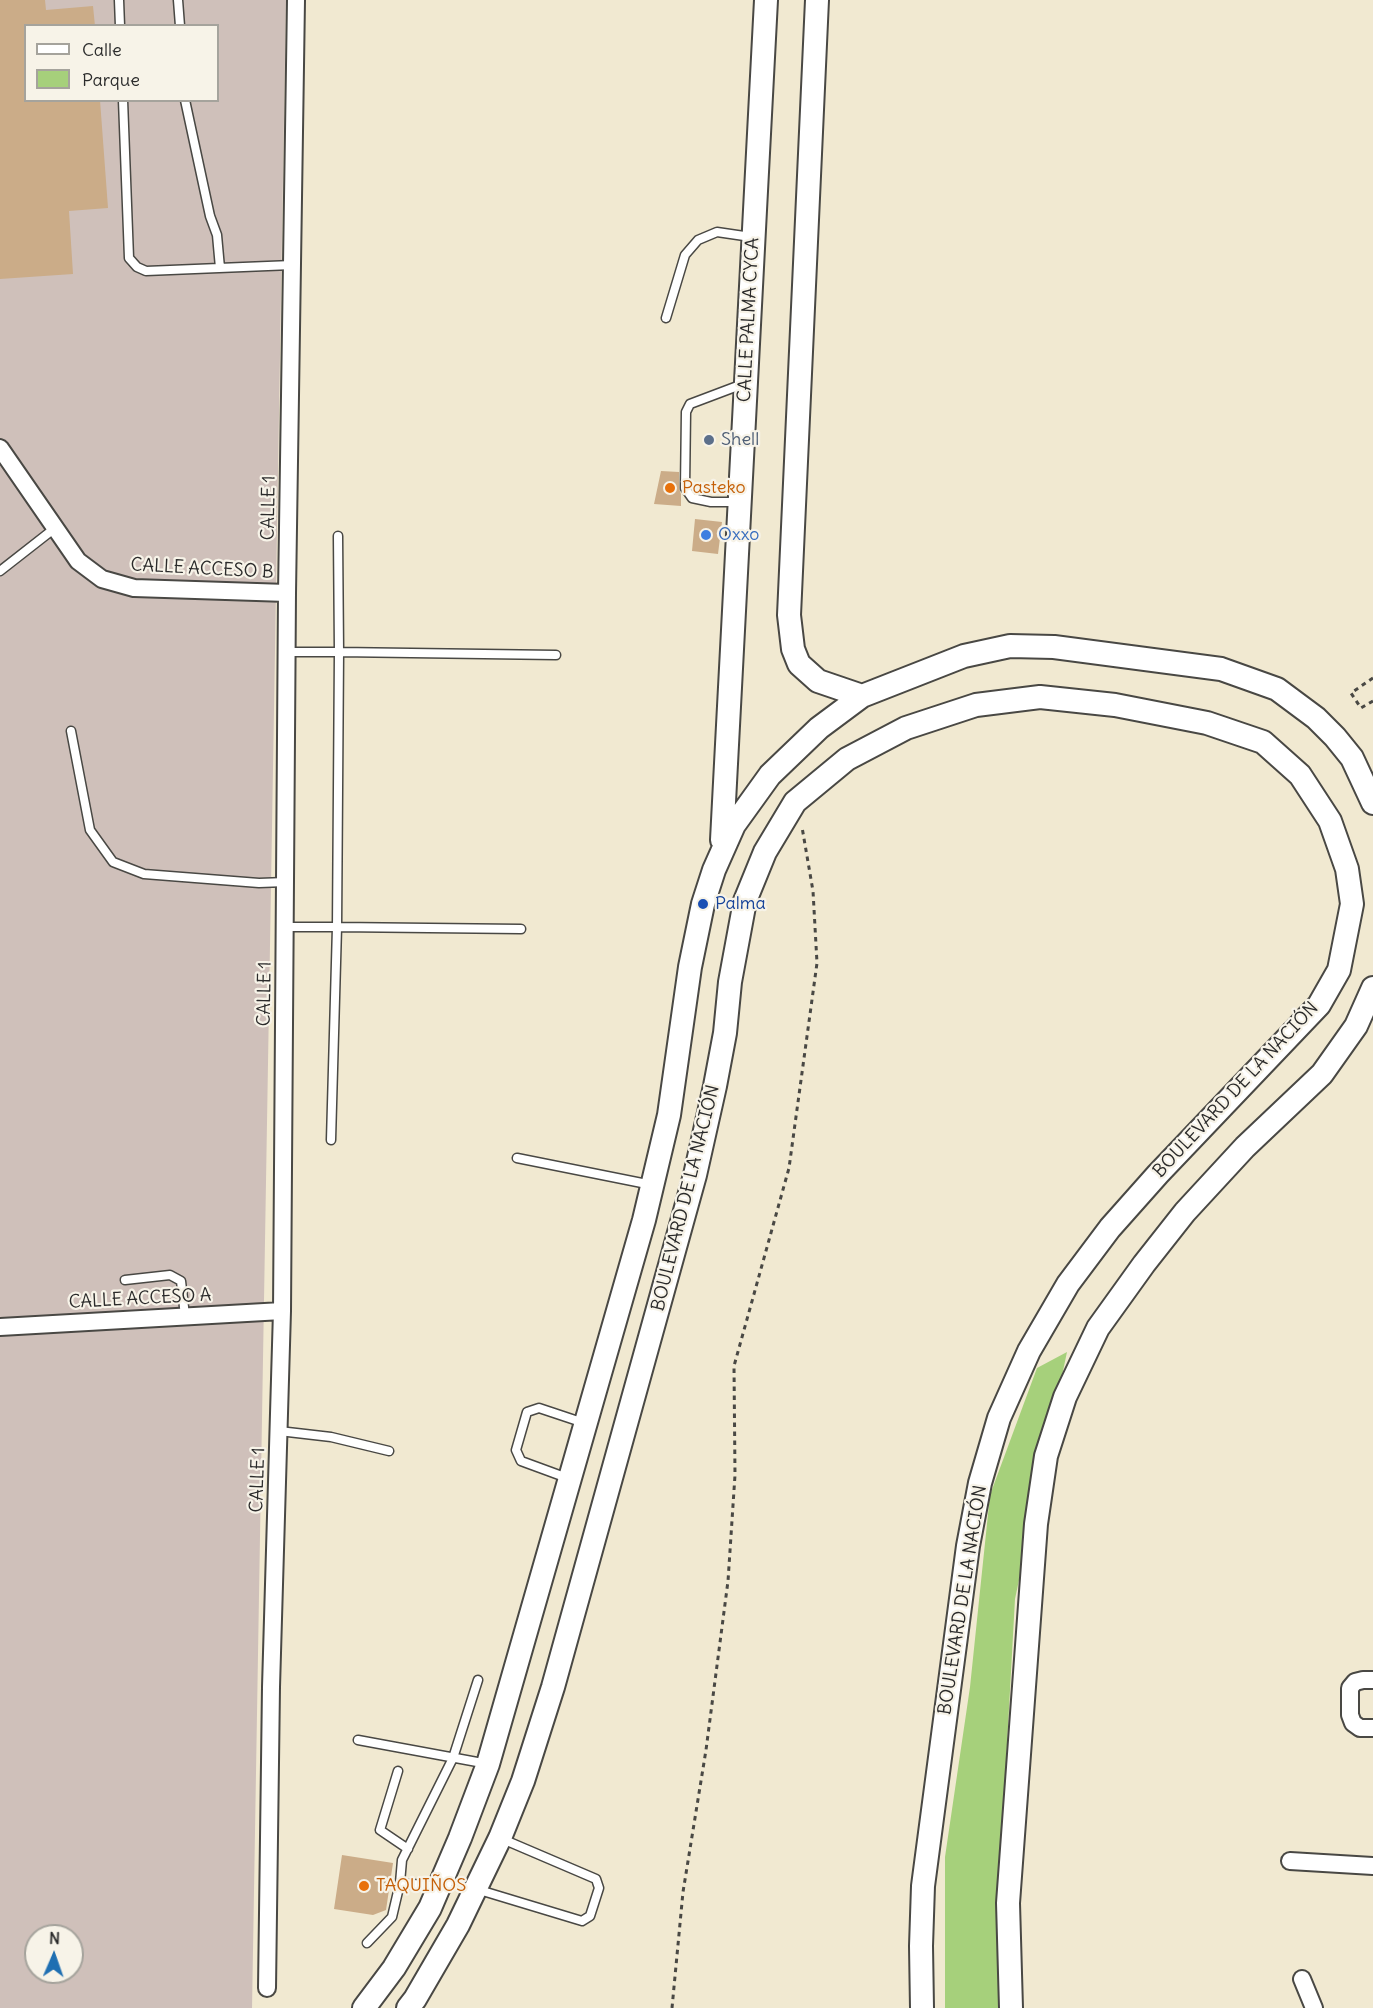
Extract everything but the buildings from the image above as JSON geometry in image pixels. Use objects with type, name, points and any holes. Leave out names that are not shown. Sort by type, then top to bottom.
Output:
[{"type":"main road","name":"CALLE PALMA CYCA","points":[[720,856],[766,0]]},
{"type":"main road","points":[[817,0],[789,615],[793,649],[799,664],[818,681],[862,696]]},
{"type":"main road","name":"BOULEVARD DE LA NACIÓN","points":[[364,2008],[394,1968],[430,1908],[488,1764],[653,1185],[669,1115],[692,956],[703,904],[734,825],[770,775],[819,728],[862,696],[964,656],[1010,646],[1054,646],[1221,669],[1278,689],[1316,718],[1335,737],[1368,782],[1373,803]]},
{"type":"main road","name":"BOULEVARD DE LA NACIÓN","points":[[408,2008],[458,1925],[500,1838],[523,1781],[553,1687],[695,1175],[717,1076],[725,1033],[730,982],[746,901],[765,852],[795,802],[847,759],[906,728],[976,705],[1040,697],[1115,705],[1207,723],[1263,742],[1300,775],[1330,821],[1347,869],[1352,904],[1339,970],[1319,1005],[1158,1174],[1110,1228],[1068,1284],[1029,1351],[999,1418],[980,1483],[968,1546],[923,1886],[922,2008]]},
{"type":"main road","points":[[1011,2008],[1008,1903],[1036,1524],[1046,1455],[1065,1396],[1098,1328],[1144,1264],[1185,1212],[1245,1147],[1322,1074],[1356,1026],[1373,988]]},
{"type":"main road","points":[[586,1423],[622,1433]]},
{"type":"street","name":"CALLE 1","points":[[267,1988],[271,1687],[282,1311],[287,593],[296,0]]},
{"type":"street","name":"CALLE ACCESO B","points":[[0,448],[78,561],[102,579],[134,588],[287,593]]},
{"type":"street","name":"CALLE ACCESO A","points":[[0,1327],[282,1311]]},
{"type":"street","points":[[1373,1680],[1355,1682],[1350,1688],[1350,1715],[1353,1723],[1359,1728],[1373,1728]]},
{"type":"street","points":[[1290,1861],[1373,1866]]},
{"type":"street","points":[[1302,1980],[1314,2008]]},
{"type":"lane","points":[[119,0],[120,24]]},
{"type":"lane","points":[[178,0],[180,24]]},
{"type":"lane","points":[[123,102],[129,258],[137,267],[146,271],[292,266]]},
{"type":"lane","points":[[185,102],[210,216],[217,235],[220,268]]},
{"type":"lane","points":[[666,318],[685,255],[698,240],[717,232],[754,237]]},
{"type":"lane","points":[[740,502],[711,502],[692,498],[685,488],[686,412],[690,405],[697,401],[746,383]]},
{"type":"lane","points":[[0,571],[55,528]]},
{"type":"lane","points":[[331,1140],[337,927],[338,536]]},
{"type":"lane","points":[[287,652],[555,655]]},
{"type":"lane","points":[[71,731],[90,830],[113,862],[144,874],[259,883],[286,882]]},
{"type":"lane","points":[[285,927],[520,929]]},
{"type":"lane","points":[[517,1158],[653,1185]]},
{"type":"lane","points":[[125,1280],[170,1275],[181,1281],[185,1316]]},
{"type":"lane","points":[[570,1480],[521,1461],[516,1450],[527,1412],[539,1408],[586,1423]]},
{"type":"lane","points":[[279,1431],[331,1437],[389,1451]]},
{"type":"lane","points":[[367,1943],[392,1917],[400,1883],[402,1860],[453,1758],[478,1680]]},
{"type":"lane","points":[[358,1740],[488,1764]]},
{"type":"lane","points":[[398,1771],[380,1830],[408,1849]]},
{"type":"lane","points":[[475,1889],[582,1921],[590,1916],[599,1888],[596,1879],[500,1838]]},
{"type":"lane","points":[[400,1883],[439,1886]]},
{"type":"path","points":[[1373,678],[1351,693],[1361,708],[1373,701]]},
{"type":"path","points":[[672,2008],[683,1892],[706,1750],[728,1581],[735,1475],[734,1366],[789,1168],[817,963],[813,891],[804,836],[795,802]]},
{"type":"shaded area","points":[[0,0],[286,0],[252,2008],[0,2008]]},
{"type":"green space","points":[[1067,1352],[1015,1599],[997,1927],[1006,2008],[945,2008],[945,1857],[970,1687],[990,1495],[1037,1368]]},
{"type":"place","name":"Shell","points":[[709,440]]},
{"type":"place","name":"Pasteko","points":[[670,488]]},
{"type":"place","name":"Oxxo","points":[[706,535]]},
{"type":"place","name":"Palma","points":[[703,904]]},
{"type":"place","name":"TAQUIÑOS","points":[[364,1886]]}]
